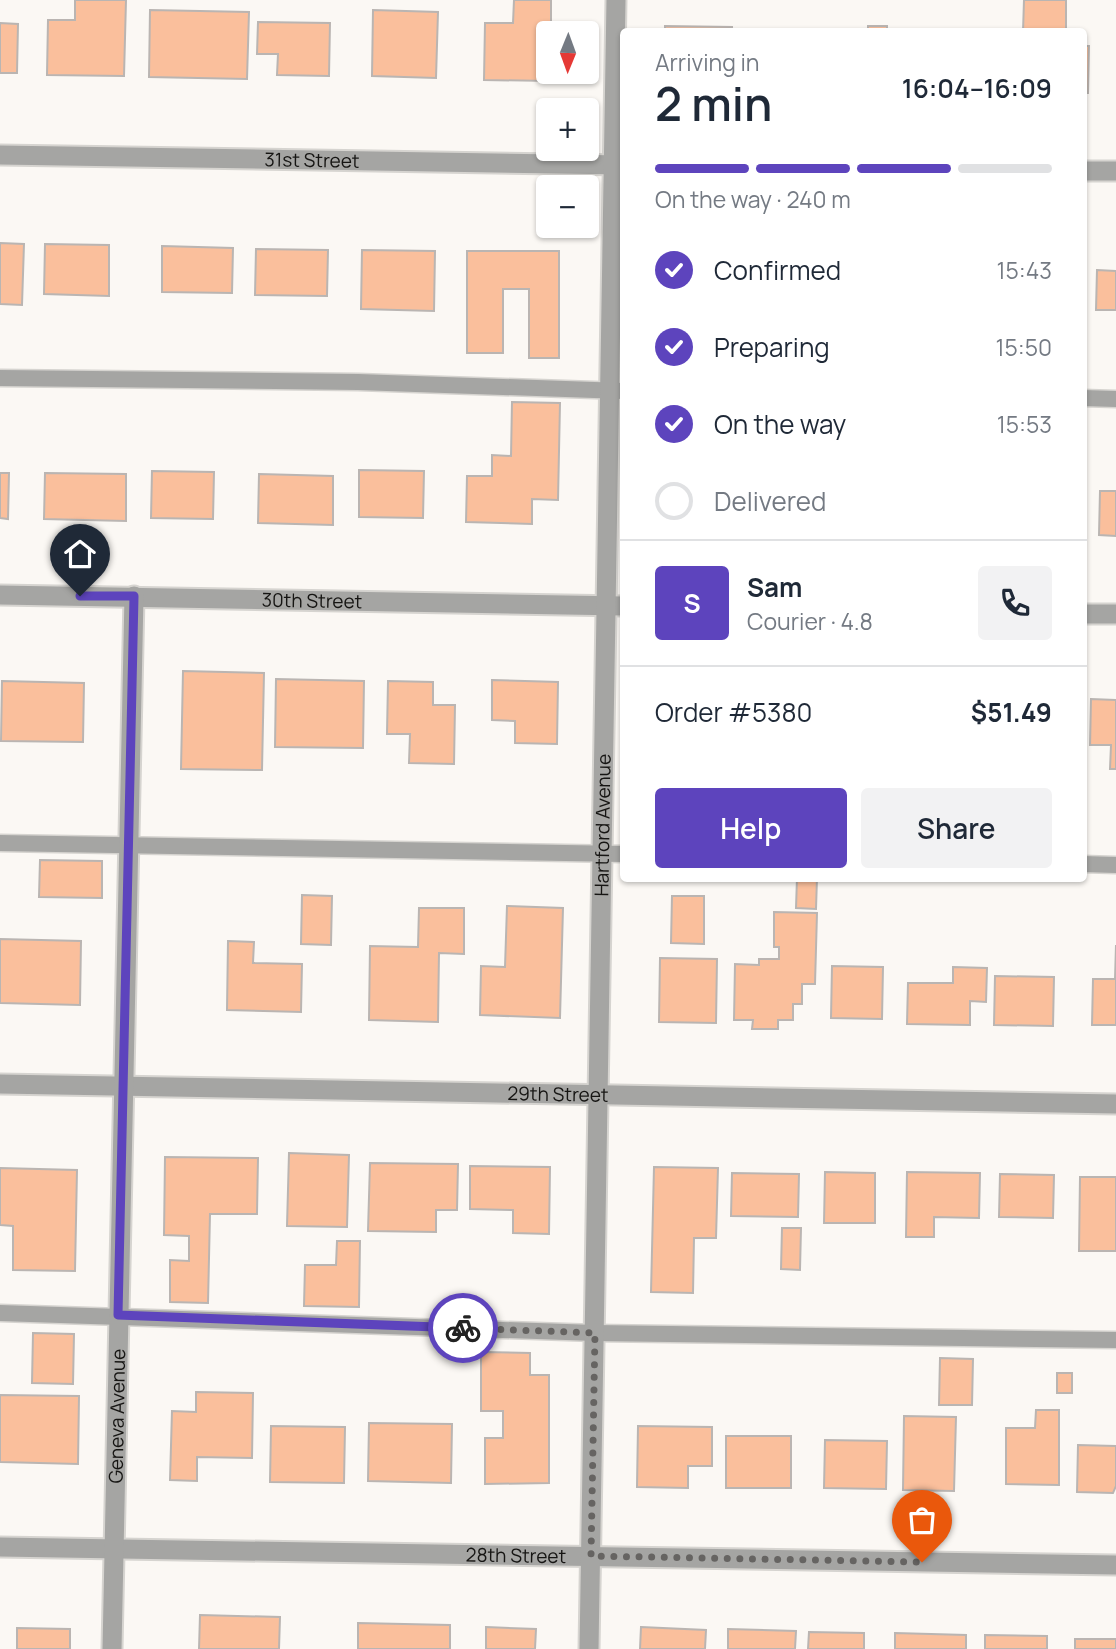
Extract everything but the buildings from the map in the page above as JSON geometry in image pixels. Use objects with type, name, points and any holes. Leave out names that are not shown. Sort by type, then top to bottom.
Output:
[{"type":"street","name":"Hartford Avenue","points":[[589,1649],[602,854],[615,606],[618,165],[616,0]]},
{"type":"street","name":"31st Street","points":[[0,155],[618,165]]},
{"type":"street","points":[[1087,171],[1116,171]]},
{"type":"street","name":"30th Street","points":[[0,595],[615,606]]},
{"type":"street","name":"Geneva Avenue","points":[[112,1649],[134,596]]},
{"type":"street","points":[[1087,614],[1116,614]]},
{"type":"street","name":"29th Street","points":[[0,1084],[1116,1104]]},
{"type":"street","name":"28th Street","points":[[0,1547],[1116,1565]]},
{"type":"lane","points":[[0,379],[358,382],[616,391]]},
{"type":"lane","points":[[1087,398],[1116,398]]},
{"type":"lane","points":[[0,843],[620,854]]},
{"type":"lane","points":[[1087,864],[1116,864]]},
{"type":"lane","points":[[0,1313],[595,1333],[1116,1340]]},
{"type":"way so far","points":[[463,1328],[595,1333],[591,1556],[922,1562]]},
{"type":"route","points":[[80,596],[134,596],[118,1315],[463,1328]]}]
